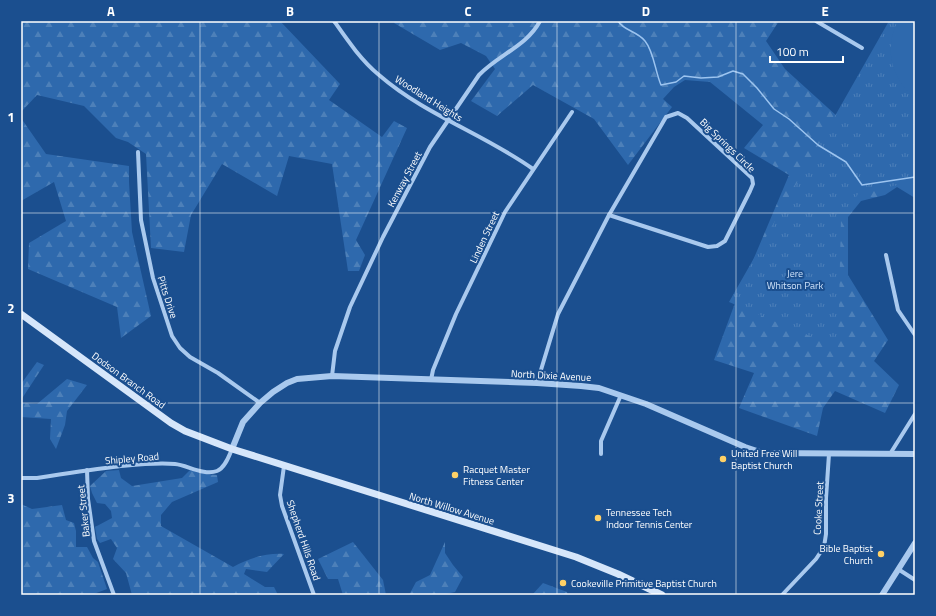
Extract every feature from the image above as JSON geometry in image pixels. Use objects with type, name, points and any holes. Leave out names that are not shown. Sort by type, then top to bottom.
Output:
[{"type":"main road","name":"Dodson Branch Road","points":[[21,314],[171,423],[185,431],[232,449]]},
{"type":"main road","name":"North Willow Avenue","points":[[232,449],[576,557],[618,574],[662,595]]},
{"type":"street","name":"Woodland Heights","points":[[334,21],[362,58],[380,76],[402,93],[447,121],[514,155],[533,169]]},
{"type":"street","name":"Kenway Street","points":[[332,376],[335,351],[350,307],[383,237],[430,147],[479,75],[489,65],[523,42],[540,21]]},
{"type":"street","points":[[816,21],[862,48]]},
{"type":"street","name":"Linden Street","points":[[431,380],[433,370],[456,314],[498,225],[533,169],[572,112]]},
{"type":"street","name":"Big Springs Circle","points":[[537,383],[558,314],[609,215],[666,117],[678,113],[687,118],[752,178],[753,184],[746,201],[725,241],[717,246],[708,247],[609,215]]},
{"type":"street","name":"Pitts Drive","points":[[138,152],[141,220],[153,278],[172,336],[180,348],[190,356],[260,403]]},
{"type":"street","points":[[886,255],[898,310],[915,335]]},
{"type":"street","name":"North Dixie Avenue","points":[[232,449],[243,422],[260,403],[273,392],[287,383],[297,379],[332,376],[537,383],[599,388],[621,395],[745,447],[763,453],[915,454]]},
{"type":"street","points":[[601,454],[601,441],[621,395]]},
{"type":"street","points":[[890,454],[915,414]]},
{"type":"street","name":"Shipley Road","points":[[21,478],[37,478],[145,463],[180,464],[202,471],[212,472],[218,470],[225,464],[232,449]]},
{"type":"street","name":"Cooke Street","points":[[782,595],[816,559],[824,547],[826,534],[826,498],[829,454]]},
{"type":"street","name":"Shepherd Hills Road","points":[[284,466],[280,495],[282,506],[314,595]]},
{"type":"street","name":"Baker Street","points":[[87,470],[88,498],[94,541],[114,595]]},
{"type":"street","points":[[882,595],[915,543]]},
{"type":"street","points":[[898,569],[915,580]]},
{"type":"green space","points":[[21,21],[280,21],[340,84],[329,100],[382,137],[394,121],[407,128],[356,240],[365,255],[359,271],[348,271],[332,164],[289,156],[277,196],[222,164],[191,215],[184,252],[151,248],[146,154],[128,142],[116,138],[84,106],[37,95],[21,112]]},
{"type":"green space","points":[[395,21],[779,21],[766,41],[785,69],[838,117],[915,141],[915,198],[897,187],[885,195],[861,201],[848,217],[848,275],[888,340],[874,361],[899,385],[885,413],[835,391],[823,408],[817,436],[739,408],[754,373],[714,360],[735,303],[789,175],[744,148],[763,125],[710,82],[685,80],[674,87],[663,99],[672,107],[628,165],[594,119],[533,85],[497,116],[471,101],[495,69],[486,56],[461,43],[440,50],[394,23]]},
{"type":"green space","name":"Jere Whitson Park","points":[[889,21],[915,21],[915,193],[898,185],[859,193],[841,218],[838,348],[729,302]]},
{"type":"green space","points":[[898,21],[915,22],[915,99],[901,82],[892,63],[891,42],[893,32]]},
{"type":"green space","points":[[21,118],[46,154],[129,166],[132,232],[151,316],[121,338],[117,307],[28,269],[29,243],[66,221],[54,182],[21,201]]},
{"type":"green space","points":[[37,362],[44,365],[21,400],[21,384]]},
{"type":"green space","points":[[67,379],[87,385],[67,411],[65,425],[56,449],[50,439],[51,419],[21,417],[21,403],[37,404]]},
{"type":"green space","points":[[119,470],[121,478],[132,486],[182,478],[190,470],[205,474],[217,475],[218,482],[172,502],[161,515],[161,526],[233,567],[258,557],[271,554],[284,554],[267,572],[246,569],[244,574],[265,587],[274,587],[278,595],[132,595],[126,573],[113,559],[117,548],[111,539],[100,543],[97,539],[95,527],[112,518],[111,511],[105,504],[97,503],[90,486],[106,471]]},
{"type":"green space","points":[[21,504],[32,509],[62,505],[66,520],[74,523],[76,531],[76,547],[87,547],[93,558],[98,562],[107,589],[91,595],[21,595]]},
{"type":"green space","points":[[353,542],[383,580],[386,595],[343,595],[338,579],[328,579],[318,559]]},
{"type":"green space","points":[[445,542],[445,553],[463,577],[455,592],[441,595],[409,595],[416,582],[430,575]]},
{"type":"green space","points":[[543,583],[567,592],[568,595],[532,595]]},
{"type":"waterway","points":[[618,21],[624,27],[642,38],[648,45],[661,85],[676,82],[684,76],[701,78],[718,77],[733,71],[743,74],[774,109],[789,119],[818,145],[846,162],[862,185],[915,177]]},
{"type":"place","name":"United Free Will Baptist Church","points":[[723,459]]},
{"type":"place","name":"Racquet Master Fitness Center","points":[[455,475]]},
{"type":"place","name":"Tennessee Tech Indoor Tennis Center","points":[[598,518]]},
{"type":"place","name":"Bible Baptist Church","points":[[881,554]]},
{"type":"place","name":"Cookeville Primitive Baptist Church","points":[[563,583]]}]
